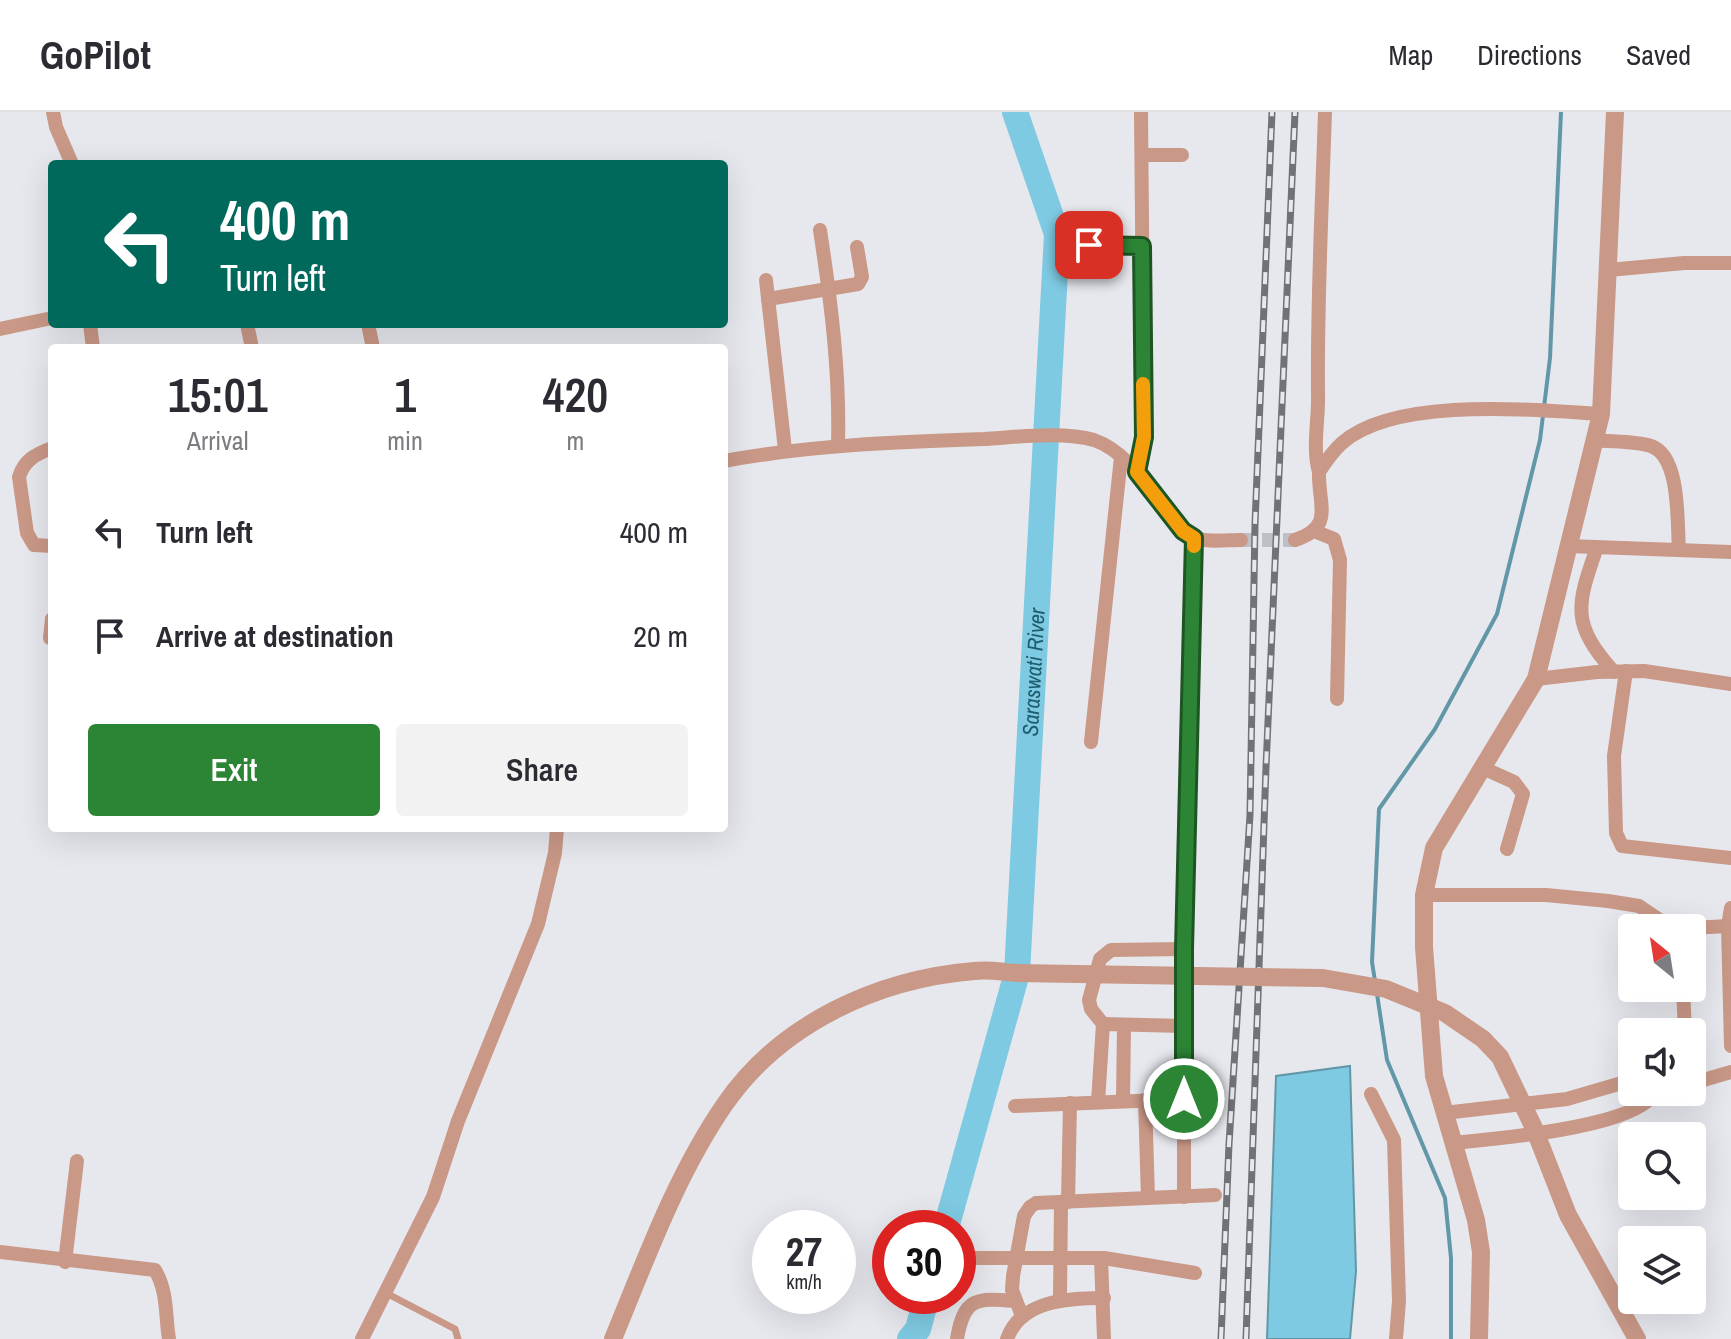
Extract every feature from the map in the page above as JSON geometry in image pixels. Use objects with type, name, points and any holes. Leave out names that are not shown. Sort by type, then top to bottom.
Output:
[{"type":"street","points":[[53,112],[70,160]]},
{"type":"street","points":[[1137,472],[1144,437],[1141,112]]},
{"type":"street","points":[[1295,540],[1314,531],[1323,517],[1316,460],[1317,287],[1325,112]]},
{"type":"street","points":[[1479,1339],[1481,1252],[1476,1220],[1434,1076],[1424,947],[1424,895],[1434,848],[1536,679],[1601,414],[1615,112]]},
{"type":"street","points":[[1142,155],[1182,155]]},
{"type":"street","points":[[820,230],[839,386],[838,445]]},
{"type":"street","points":[[1089,245],[1142,246]]},
{"type":"street","points":[[768,299],[862,281],[857,247]]},
{"type":"street","points":[[1609,270],[1684,263],[1731,263]]},
{"type":"street","points":[[766,280],[785,450]]},
{"type":"street","points":[[0,329],[48,319]]},
{"type":"street","points":[[1319,472],[1344,442],[1359,432],[1433,411],[1486,408],[1601,414]]},
{"type":"street","points":[[728,460],[838,445],[1040,436],[1093,440],[1121,457],[1137,472],[1183,531],[1194,538],[1241,540]]},
{"type":"street","points":[[1594,440],[1650,446],[1669,461],[1679,550]]},
{"type":"street","points":[[48,449],[35,454],[19,477],[30,541],[34,545],[48,546]]},
{"type":"street","points":[[1091,742],[1121,457]]},
{"type":"street","points":[[1314,531],[1334,539],[1340,560],[1337,699]]},
{"type":"street","points":[[1184,1197],[1184,949],[1194,538]]},
{"type":"street","points":[[1568,546],[1731,552]]},
{"type":"street","points":[[1597,547],[1580,609],[1589,641],[1620,672],[1613,784],[1619,842],[1622,846],[1731,858]]},
{"type":"street","points":[[1536,679],[1644,671],[1731,684]]},
{"type":"street","points":[[1483,768],[1514,782],[1523,794],[1507,849]]},
{"type":"street","points":[[362,1339],[433,1197],[458,1121],[538,924],[555,853],[557,832]]},
{"type":"street","points":[[1424,895],[1546,895],[1639,906],[1651,914]]},
{"type":"street","points":[[1731,908],[1728,926],[1731,1046]]},
{"type":"street","points":[[1706,927],[1728,926]]},
{"type":"street","points":[[1098,1102],[1103,1024],[1091,1009],[1089,1000],[1104,954],[1111,950],[1184,949]]},
{"type":"street","points":[[613,1339],[665,1214],[726,1102],[753,1071],[783,1044],[836,1007],[919,981],[975,970],[1323,978],[1386,989],[1445,1013],[1483,1039],[1500,1057],[1534,1128],[1568,1215],[1637,1339]]},
{"type":"street","points":[[1103,1024],[1184,1026]]},
{"type":"street","points":[[1123,1101],[1124,1025]]},
{"type":"street","points":[[1706,1079],[1731,1072]]},
{"type":"street","points":[[1444,1113],[1567,1099],[1618,1084]]},
{"type":"street","points":[[1371,1094],[1394,1140],[1399,1301],[1396,1339]]},
{"type":"street","points":[[1015,1106],[1184,1099]]},
{"type":"street","points":[[1145,1100],[1148,1198]]},
{"type":"street","points":[[1060,1299],[1059,1258],[1070,1103]]},
{"type":"street","points":[[1453,1143],[1555,1131],[1613,1117],[1638,1106]]},
{"type":"street","points":[[65,1262],[77,1161]]},
{"type":"street","points":[[1022,1316],[1012,1290],[1024,1216],[1036,1203],[1215,1195]]},
{"type":"street","points":[[0,1252],[65,1262],[155,1270],[161,1279],[169,1339]]},
{"type":"street","points":[[976,1258],[1101,1258],[1195,1273]]},
{"type":"street","points":[[1101,1258],[1104,1339]]},
{"type":"street","points":[[957,1339],[966,1309],[973,1302],[982,1298],[1016,1301]]},
{"type":"street","points":[[1007,1339],[1022,1316],[1060,1299],[1104,1298]]},
{"type":"lane","points":[[386,1293],[445,1322],[455,1329],[458,1339]]},
{"type":"water","points":[[1350,1066],[1356,1271],[1350,1339],[1267,1339],[1276,1076]]},
{"type":"waterway","name":"Saraswati River","points":[[951,1210],[1017,973],[1057,234],[1015,112]]},
{"type":"waterway","points":[[1375,981],[1372,962],[1379,809],[1435,729],[1497,614],[1540,440],[1550,358],[1561,112]]},
{"type":"waterway","points":[[1377,994],[1387,1060],[1445,1198],[1451,1258],[1451,1339]]},
{"type":"waterway","name":"Saraswati River","points":[[910,1339],[918,1329],[922,1314]]},
{"type":"tunnel","points":[[1241,540],[1295,540]]},
{"type":"railway","points":[[1221,1339],[1229,1144],[1250,815],[1255,524],[1272,112]]},
{"type":"railway","points":[[1246,1339],[1266,767],[1295,112]]},
{"type":"slow traffic","points":[[1143,384],[1144,437],[1137,472],[1183,531],[1194,538],[1194,546]]},
{"type":"route","points":[[1089,245],[1142,246],[1144,437],[1137,472],[1183,531],[1194,538],[1184,949],[1184,1099]]}]
